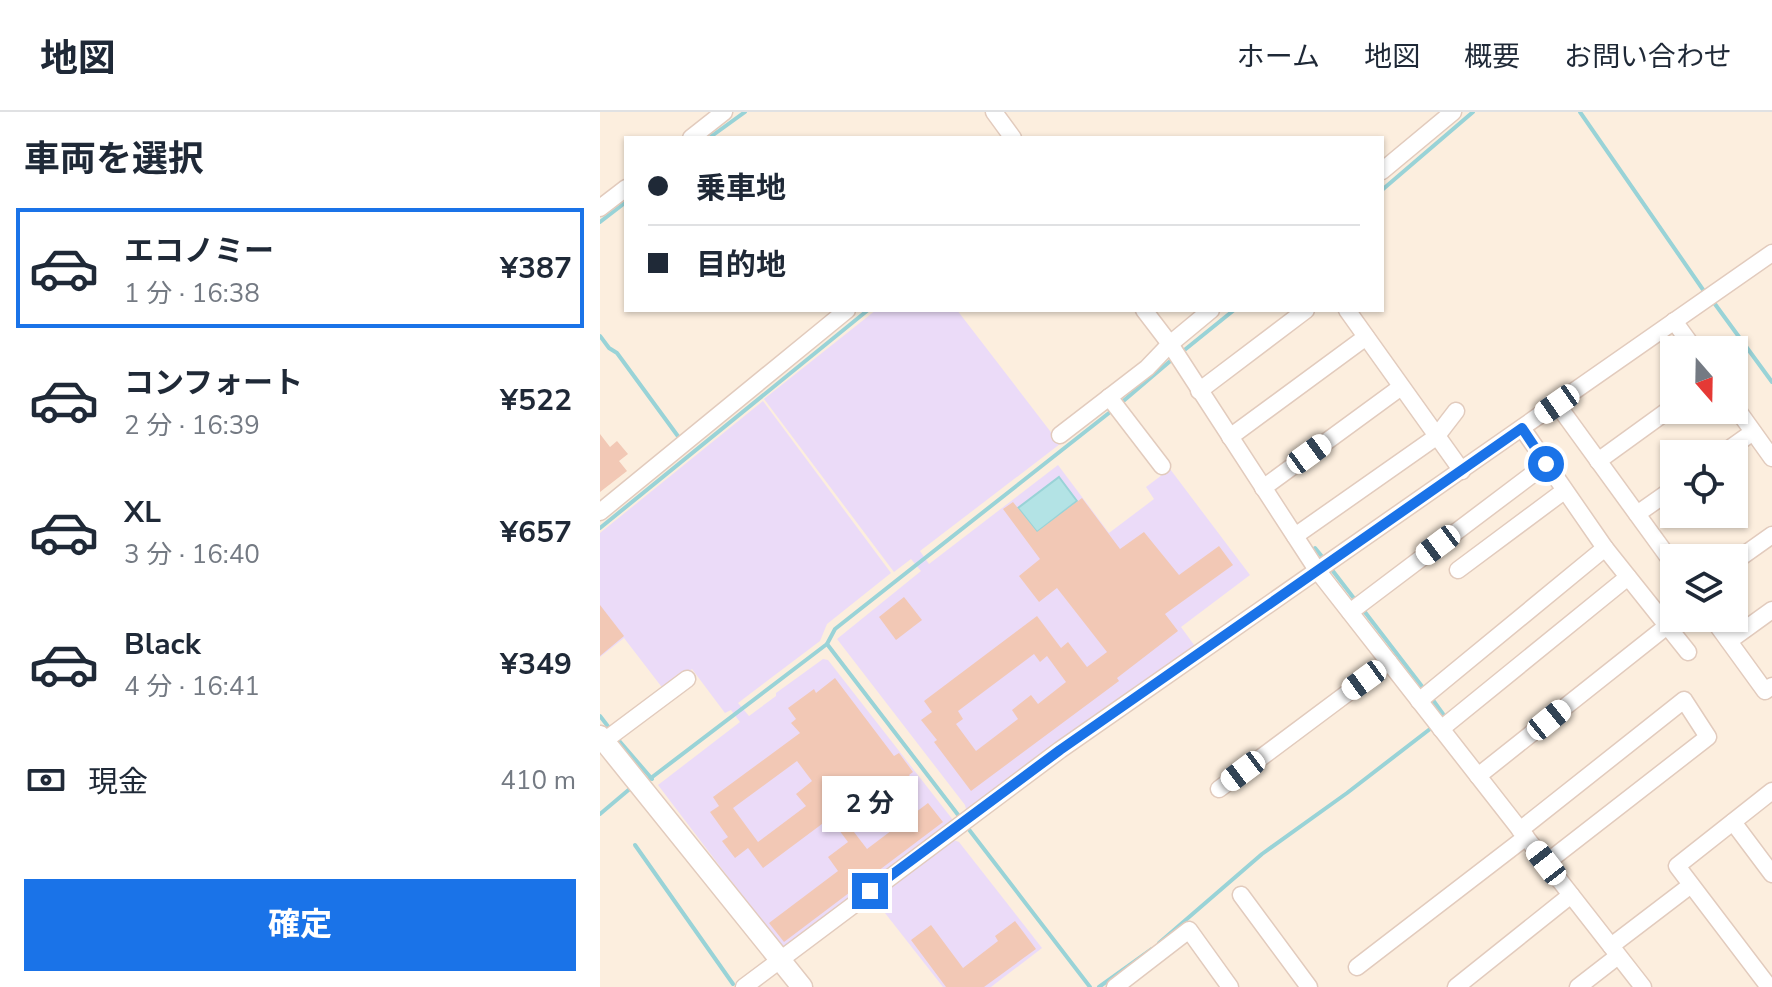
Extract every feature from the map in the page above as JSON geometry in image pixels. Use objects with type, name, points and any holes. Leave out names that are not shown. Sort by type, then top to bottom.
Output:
[{"type":"street","points":[[994,112],[1012,136]]},
{"type":"street","points":[[1384,169],[1453,112]]},
{"type":"street","points":[[694,136],[712,126]]},
{"type":"street","points":[[600,208],[624,190]]},
{"type":"street","points":[[744,987],[1060,750],[1772,253]]},
{"type":"street","points":[[600,512],[844,312]]},
{"type":"street","points":[[1145,312],[1176,353],[1295,536],[1356,608],[1389,662],[1425,696],[1441,729],[1643,987]]},
{"type":"street","points":[[1060,435],[1110,400],[1147,368],[1176,353],[1209,312]]},
{"type":"street","points":[[1199,391],[1303,312]]},
{"type":"street","points":[[1348,312],[1462,471]]},
{"type":"street","points":[[1674,321],[1685,336]]},
{"type":"street","points":[[1230,437],[1366,337]]},
{"type":"street","points":[[1263,488],[1401,387]]},
{"type":"street","points":[[1110,400],[1162,466]]},
{"type":"street","points":[[1557,404],[1660,546]]},
{"type":"street","points":[[1295,536],[1436,437],[1456,411]]},
{"type":"street","points":[[1598,461],[1660,416]]},
{"type":"street","points":[[1747,424],[1772,458]]},
{"type":"street","points":[[1522,428],[1605,548],[1660,617]]},
{"type":"street","points":[[1742,440],[1753,432]]},
{"type":"street","points":[[1356,608],[1546,464]]},
{"type":"street","points":[[1458,570],[1564,491]]},
{"type":"street","points":[[1637,514],[1660,498]]},
{"type":"street","points":[[1748,552],[1772,535]]},
{"type":"street","points":[[1425,696],[1605,548]]},
{"type":"street","points":[[1441,729],[1628,577]]},
{"type":"street","points":[[1729,641],[1772,610]]},
{"type":"street","points":[[1478,776],[1660,632]]},
{"type":"street","points":[[1672,632],[1688,652]]},
{"type":"street","points":[[1722,632],[1765,691],[1772,686]]},
{"type":"street","points":[[1219,789],[1389,662]]},
{"type":"street","points":[[687,679],[608,736],[640,784],[802,987]]},
{"type":"street","points":[[1357,967],[1684,700],[1708,737],[1546,863]]},
{"type":"street","points":[[1769,987],[1677,866],[1772,791]]},
{"type":"street","points":[[1733,822],[1772,874]]},
{"type":"street","points":[[1578,987],[1691,885]]},
{"type":"street","points":[[1241,895],[1309,987]]},
{"type":"street","points":[[1456,987],[1571,895]]},
{"type":"street","points":[[1115,987],[1189,930],[1230,987]]},
{"type":"shaded area","points":[[873,312],[959,312],[1060,444],[920,551],[929,564],[1058,465],[1109,533],[1154,499],[1146,487],[1170,469],[1250,575],[1181,627],[1197,649],[967,813],[965,805],[837,639],[921,571],[911,559],[894,572],[764,399]]},
{"type":"shaded area","points":[[763,401],[891,573],[827,624],[820,641],[738,703],[749,716],[823,659],[828,660],[953,820],[782,948],[658,785],[740,722],[731,710],[725,713],[692,669],[664,690],[624,638],[600,657],[600,533]]},
{"type":"shaded area","points":[[951,839],[959,842],[1042,948],[991,987],[943,987],[874,899]]},
{"type":"water","points":[[1059,477],[1077,501],[1037,532],[1018,508]]},
{"type":"building","points":[[600,434],[610,447],[617,441],[628,454],[619,461],[627,471],[600,492]]},
{"type":"building","points":[[1082,498],[1120,549],[1144,532],[1179,575],[1219,546],[1233,565],[1165,614],[1178,631],[1117,678],[1119,681],[971,791],[921,720],[932,712],[924,701],[1037,616],[1061,648],[1068,642],[1087,667],[1107,652],[1057,588],[1039,602],[1019,576],[1040,559],[1003,509],[1013,502],[1037,532]],"holes":[[[1034,654],[1040,662],[1047,656],[1066,682],[1038,704],[1031,695],[1012,710],[1018,719],[976,751],[956,724],[963,719],[958,711]]]},
{"type":"building","points":[[904,597],[922,620],[896,640],[879,617]]},
{"type":"building","points":[[600,605],[624,636],[600,656]]},
{"type":"building","points":[[835,678],[894,756],[899,753],[913,772],[909,775],[916,785],[854,832],[867,849],[928,803],[943,822],[784,942],[769,923],[838,871],[828,857],[848,842],[830,818],[763,868],[748,848],[735,858],[722,841],[728,837],[710,812],[719,806],[713,797],[800,733],[791,723],[796,719],[788,708],[814,689],[816,693]],"holes":[[[797,761],[812,781],[796,794],[806,806],[758,842],[733,808]]]},
{"type":"building","points":[[1015,921],[1036,949],[984,987],[946,987],[911,940],[931,925],[963,968],[998,941],[995,936]]},
{"type":"waterway","points":[[712,136],[745,112]]},
{"type":"waterway","points":[[1384,188],[1473,112]]},
{"type":"waterway","points":[[1580,112],[1706,294]]},
{"type":"waterway","points":[[600,222],[624,204]]},
{"type":"waterway","points":[[1712,300],[1772,382]]},
{"type":"waterway","points":[[600,528],[866,312]]},
{"type":"waterway","points":[[1182,352],[1232,312]]},
{"type":"waterway","points":[[600,336],[617,353],[680,439]]},
{"type":"waterway","points":[[1121,403],[1175,357]]},
{"type":"waterway","points":[[647,781],[827,644],[835,629],[1114,409]]},
{"type":"waterway","points":[[1315,548],[1324,559]]},
{"type":"waterway","points":[[1329,566],[1356,601]]},
{"type":"waterway","points":[[1361,607],[1424,689]]},
{"type":"waterway","points":[[827,644],[962,820]]},
{"type":"waterway","points":[[1430,696],[1443,714],[1441,716]]},
{"type":"waterway","points":[[600,716],[610,729]]},
{"type":"waterway","points":[[1159,943],[1262,854],[1430,729]]},
{"type":"waterway","points":[[615,736],[652,779]]},
{"type":"waterway","points":[[600,814],[632,787]]},
{"type":"waterway","points":[[967,827],[1090,987]]},
{"type":"waterway","points":[[635,845],[733,984]]},
{"type":"waterway","points":[[1099,987],[1152,949]]},
{"type":"route","points":[[870,891],[1060,750],[1522,428],[1546,464]]}]
